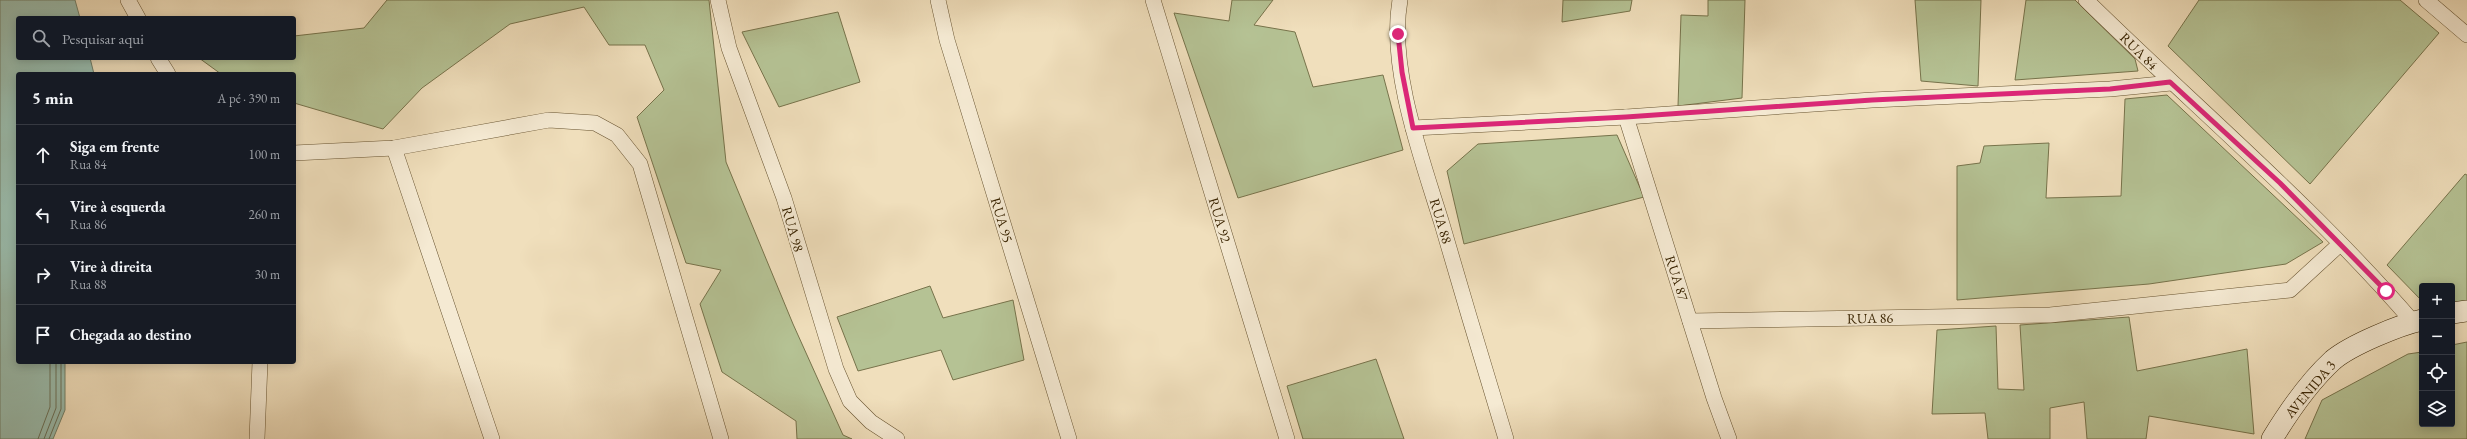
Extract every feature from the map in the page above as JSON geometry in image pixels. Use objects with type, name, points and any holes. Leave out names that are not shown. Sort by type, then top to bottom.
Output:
[{"type":"main road","points":[[2455,313],[2467,311]]},
{"type":"main road","name":"AVENIDA 3","points":[[2272,439],[2303,392],[2334,359],[2371,338],[2417,321]]},
{"type":"street","points":[[128,0],[137,16]]},
{"type":"street","name":"RUA 98","points":[[718,0],[729,48],[784,198],[836,369],[850,401],[871,422],[897,439]]},
{"type":"street","name":"RUA 95","points":[[938,0],[947,40],[1069,439]]},
{"type":"street","name":"RUA 92","points":[[1153,0],[1287,439]]},
{"type":"street","name":"RUA 88","points":[[1400,0],[1398,34],[1402,72],[1413,128],[1506,439]]},
{"type":"street","name":"RUA 84","points":[[2086,0],[2170,82],[2280,183],[2417,321]]},
{"type":"street","points":[[2426,0],[2467,35]]},
{"type":"street","points":[[159,60],[167,72]]},
{"type":"street","points":[[1413,128],[1626,117],[1872,100],[2110,89],[2170,82]]},
{"type":"street","name":"RUA 87","points":[[1626,117],[1729,439]]},
{"type":"street","points":[[296,153],[394,148],[549,120],[595,123],[617,135],[640,164],[721,439]]},
{"type":"street","points":[[394,148],[492,439]]},
{"type":"street","name":"RUA 86","points":[[1690,321],[2050,315],[2290,290],[2340,244]]},
{"type":"street","points":[[257,439],[260,364]]},
{"type":"shaded area","points":[[387,0],[709,0],[726,162],[793,324],[843,435],[852,439],[797,439],[796,421],[722,372],[700,304],[721,270],[686,263],[637,117],[664,90],[645,45],[609,45],[584,7],[510,24],[422,88],[383,129],[296,104],[296,72],[218,72],[202,60],[296,60],[296,36],[364,28]]},
{"type":"shaded area","points":[[1232,0],[1273,0],[1254,25],[1295,32],[1313,87],[1383,75],[1403,150],[1238,198],[1174,13],[1229,21]]},
{"type":"shaded area","points":[[1563,0],[1632,0],[1630,11],[1562,22]]},
{"type":"shaded area","points":[[1708,0],[1745,0],[1742,98],[1678,106],[1681,15],[1708,16]]},
{"type":"shaded area","points":[[1915,0],[1981,0],[1978,86],[1921,81]]},
{"type":"shaded area","points":[[2026,0],[2075,0],[2135,59],[2138,71],[2015,80]]},
{"type":"shaded area","points":[[2199,0],[2400,0],[2439,33],[2310,184],[2168,46]]},
{"type":"shaded area","points":[[838,12],[860,82],[779,107],[742,32]]},
{"type":"shaded area","points":[[2167,95],[2323,242],[2286,264],[2149,284],[1957,300],[1957,166],[1980,163],[1984,146],[2049,143],[2046,198],[2121,196],[2125,99]]},
{"type":"shaded area","points":[[1617,135],[1644,197],[1464,244],[1447,171],[1478,144]]},
{"type":"shaded area","points":[[2465,174],[2467,175],[2467,303],[2455,305],[2455,283],[2419,283],[2419,298],[2387,265]]},
{"type":"shaded area","points":[[930,286],[943,318],[1013,300],[1024,360],[953,380],[941,350],[858,371],[837,317]]},
{"type":"shaded area","points":[[2129,317],[2137,371],[2247,349],[2254,434],[2149,416],[2146,439],[2087,439],[2084,402],[2050,408],[2050,439],[1988,439],[1985,413],[1932,414],[1937,330],[1996,326],[1998,389],[2024,390],[2020,325]]},
{"type":"shaded area","points":[[2467,342],[2467,439],[2305,439],[2322,400],[2408,354],[2419,352],[2419,427],[2455,427],[2455,344]]},
{"type":"shaded area","points":[[1376,359],[1404,439],[1303,439],[1287,386]]},
{"type":"water","points":[[0,0],[75,0],[79,16],[16,16],[16,60],[90,60],[94,72],[16,72],[16,364],[65,364],[65,410],[53,439],[0,439]]},
{"type":"route","points":[[1398,34],[1402,72],[1413,128],[1626,117],[1872,100],[2110,89],[2170,82],[2280,183],[2386,291]]}]
